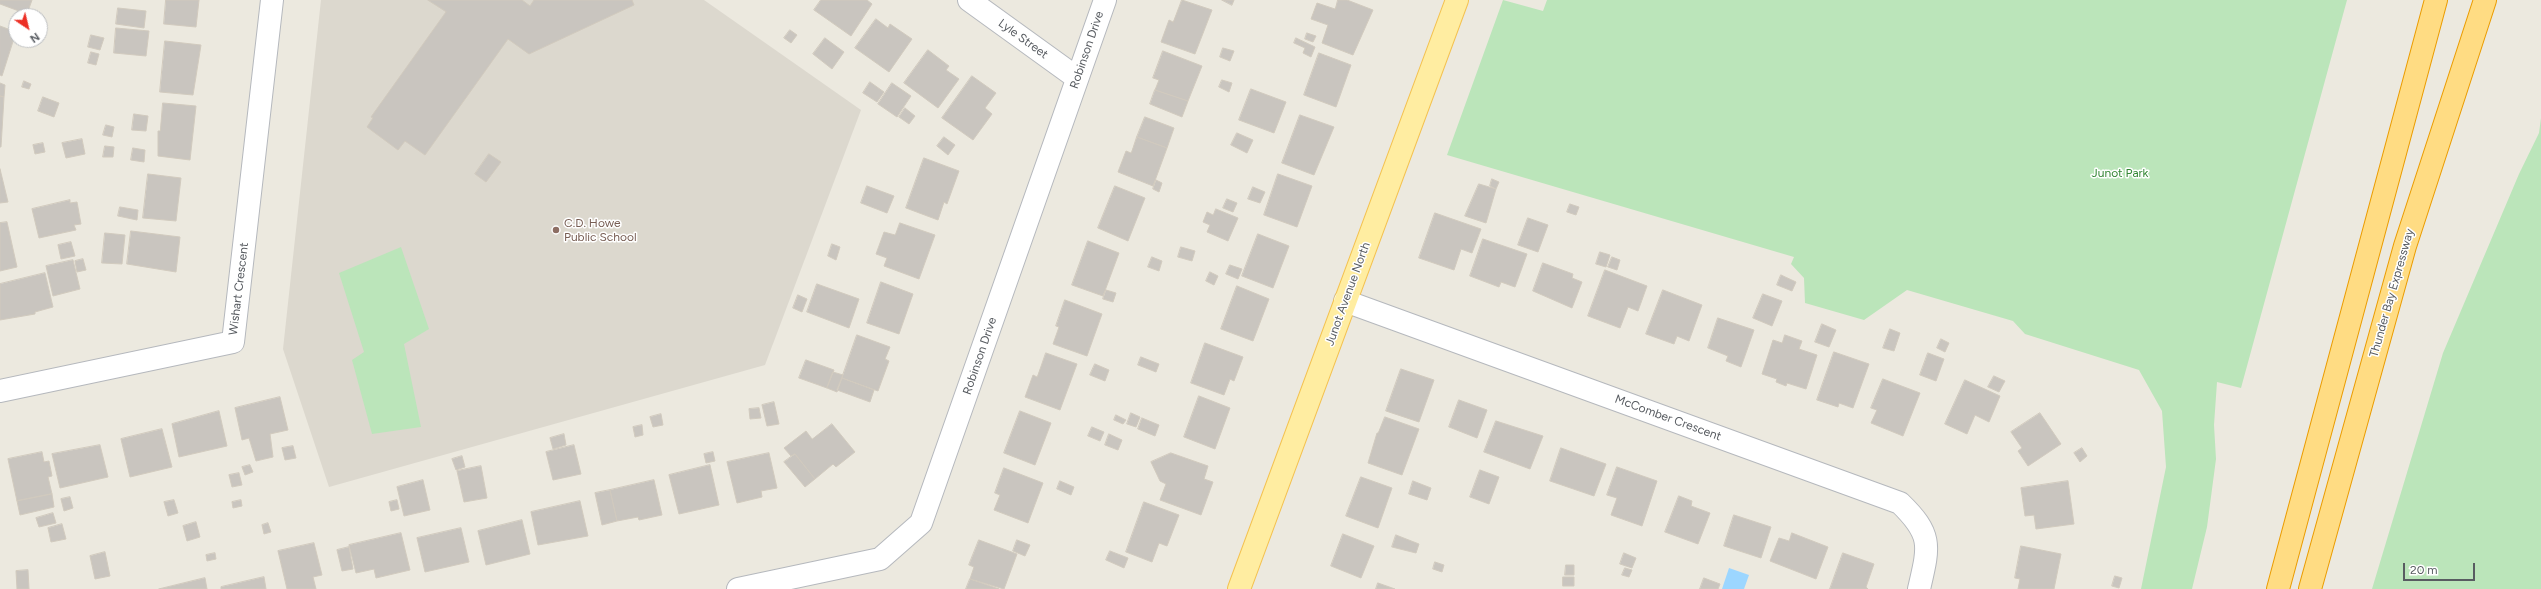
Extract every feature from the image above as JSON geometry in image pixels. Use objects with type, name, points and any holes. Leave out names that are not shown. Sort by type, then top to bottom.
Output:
[{"type":"highway","points":[[2278,589],[2436,0]]},
{"type":"highway","name":"Thunder Bay Expressway","points":[[2310,589],[2405,246],[2485,0]]},
{"type":"main road","name":"Junot Avenue North","points":[[1239,589],[1457,0]]},
{"type":"street","name":"Wishart Crescent","points":[[0,391],[232,342],[272,0]]},
{"type":"street","name":"Lyle Street","points":[[969,0],[1077,78]]},
{"type":"street","name":"Robinson Drive","points":[[738,589],[880,558],[921,523],[1105,0]]},
{"type":"street","name":"McComber Crescent","points":[[1345,300],[1900,503],[1915,518],[1925,533],[1928,554],[1919,589]]},
{"type":"shaded area","name":"C.D. Howe Public School","points":[[321,0],[704,0],[861,110],[765,365],[329,487],[283,349]]},
{"type":"green space","name":"Junot Park","points":[[1503,0],[1543,11],[1547,0],[2347,0],[2241,388],[2217,382],[2214,425],[2216,459],[2207,527],[2192,589],[2141,589],[2166,467],[2162,411],[2139,370],[2025,334],[2013,321],[1907,290],[1864,320],[1805,303],[1804,278],[1791,264],[1794,257],[1447,155]]},
{"type":"green space","points":[[2541,118],[2541,589],[2372,589],[2443,353],[2519,174],[2539,133]]},
{"type":"green space","points":[[401,247],[429,329],[404,344],[421,427],[372,434],[352,360],[364,352],[339,273]]},
{"type":"water","points":[[1729,568],[1749,575],[1744,589],[1722,589]]},
{"type":"building","points":[[0,0],[32,0],[29,8],[11,8],[0,4]]},
{"type":"building","points":[[166,0],[199,0],[196,27],[164,24]]},
{"type":"building","points":[[428,0],[522,0],[530,6],[534,0],[632,0],[634,5],[529,54],[508,39],[425,155],[405,141],[398,150],[367,127],[373,118],[371,117],[446,12]]},
{"type":"building","points":[[821,0],[867,0],[872,4],[851,36],[814,10]]},
{"type":"building","points":[[1182,0],[1212,10],[1195,54],[1161,42],[1169,20],[1173,22]]},
{"type":"building","points":[[1222,0],[1234,0],[1232,5]]},
{"type":"building","points":[[1338,0],[1347,0],[1373,10],[1353,55],[1322,43],[1328,25],[1311,19],[1317,3],[1335,9]]},
{"type":"building","points":[[118,8],[146,11],[144,28],[116,24]]},
{"type":"building","points":[[876,19],[888,28],[890,24],[912,39],[889,72],[855,48]]},
{"type":"building","points":[[0,26],[8,29],[8,48],[11,48],[2,76],[0,75]]},
{"type":"building","points":[[116,28],[149,31],[146,56],[114,53]]},
{"type":"building","points":[[790,30],[797,35],[791,43],[784,38]]},
{"type":"building","points":[[1307,33],[1316,36],[1313,42],[1305,39]]},
{"type":"building","points":[[91,35],[104,38],[100,50],[88,47]]},
{"type":"building","points":[[825,38],[844,52],[832,69],[813,54]]},
{"type":"building","points":[[1296,38],[1315,47],[1311,57],[1303,53],[1305,48],[1294,43]]},
{"type":"building","points":[[165,41],[201,45],[193,95],[160,92]]},
{"type":"building","points":[[1223,48],[1234,51],[1230,61],[1220,57]]},
{"type":"building","points":[[928,50],[949,66],[946,70],[959,79],[938,108],[904,83]]},
{"type":"building","points":[[1163,51],[1202,66],[1188,101],[1155,90],[1159,80],[1153,78]]},
{"type":"building","points":[[91,52],[99,54],[96,65],[88,63]]},
{"type":"building","points":[[1319,53],[1351,65],[1336,107],[1304,95]]},
{"type":"building","points":[[972,76],[996,93],[985,108],[992,114],[973,140],[942,118]]},
{"type":"building","points":[[1222,80],[1232,83],[1229,92],[1219,87]]},
{"type":"building","points":[[24,81],[31,84],[29,89],[22,87]]},
{"type":"building","points":[[870,82],[884,92],[877,102],[863,93]]},
{"type":"building","points":[[0,83],[5,85],[4,97],[0,96]]},
{"type":"building","points":[[892,83],[911,96],[897,117],[878,104]]},
{"type":"building","points":[[1251,89],[1286,102],[1274,133],[1239,120]]},
{"type":"building","points":[[1155,90],[1188,101],[1182,117],[1150,104]]},
{"type":"building","points":[[0,96],[4,97],[1,147],[0,147]]},
{"type":"building","points":[[43,97],[59,103],[54,117],[38,111]]},
{"type":"building","points":[[163,103],[196,106],[190,160],[158,156],[158,131],[160,131]]},
{"type":"building","points":[[905,108],[915,116],[909,124],[899,117]]},
{"type":"building","points":[[134,114],[148,116],[146,131],[132,130]]},
{"type":"building","points":[[1300,115],[1334,127],[1314,175],[1282,163]]},
{"type":"building","points":[[1145,117],[1174,128],[1167,148],[1137,137]]},
{"type":"building","points":[[106,125],[114,127],[112,137],[103,135]]},
{"type":"building","points":[[1237,133],[1253,140],[1247,153],[1231,145]]},
{"type":"building","points":[[944,137],[955,145],[948,155],[937,146]]},
{"type":"building","points":[[1137,137],[1167,148],[1153,186],[1118,172],[1126,151],[1131,153]]},
{"type":"building","points":[[82,139],[85,154],[66,158],[62,143]]},
{"type":"building","points":[[43,143],[45,152],[35,154],[33,145]]},
{"type":"building","points":[[105,146],[114,147],[113,157],[103,157]]},
{"type":"building","points":[[133,148],[145,150],[144,162],[131,160]]},
{"type":"building","points":[[489,154],[501,162],[486,182],[475,174]]},
{"type":"building","points":[[924,158],[959,171],[947,204],[944,202],[938,220],[906,208]]},
{"type":"building","points":[[0,169],[8,202],[0,203]]},
{"type":"building","points":[[148,174],[181,178],[176,221],[143,218]]},
{"type":"building","points":[[1278,174],[1312,186],[1297,227],[1264,215]]},
{"type":"building","points":[[1492,179],[1499,182],[1496,189],[1490,186]]},
{"type":"building","points":[[1156,180],[1162,183],[1159,192],[1153,189]]},
{"type":"building","points":[[1479,184],[1496,189],[1486,223],[1465,216]]},
{"type":"building","points":[[867,186],[894,196],[887,213],[861,203]]},
{"type":"building","points":[[1115,186],[1145,198],[1128,241],[1098,228]]},
{"type":"building","points":[[1253,187],[1265,192],[1260,203],[1248,199]]},
{"type":"building","points":[[1227,199],[1237,203],[1233,212],[1223,208]]},
{"type":"building","points":[[70,200],[70,203],[77,202],[81,224],[74,225],[76,230],[39,238],[32,209]]},
{"type":"building","points":[[1570,204],[1579,207],[1576,215],[1567,212]]},
{"type":"building","points":[[120,207],[138,210],[137,220],[118,216]]},
{"type":"building","points":[[1216,209],[1238,218],[1228,241],[1207,232],[1210,225],[1203,222],[1207,212],[1213,215]]},
{"type":"building","points":[[1435,213],[1481,229],[1472,253],[1461,249],[1454,270],[1419,258]]},
{"type":"building","points":[[1528,218],[1548,225],[1538,252],[1518,245]]},
{"type":"building","points":[[7,222],[17,267],[0,271],[0,223]]},
{"type":"building","points":[[900,223],[935,235],[919,279],[884,266],[887,258],[876,254],[884,232],[895,235]]},
{"type":"building","points":[[131,231],[180,237],[176,272],[127,264]]},
{"type":"building","points":[[105,233],[125,235],[122,264],[102,263]]},
{"type":"building","points":[[1258,234],[1289,246],[1273,288],[1242,276]]},
{"type":"building","points":[[1483,239],[1527,254],[1515,287],[1501,282],[1499,287],[1470,276]]},
{"type":"building","points":[[1088,241],[1119,253],[1103,296],[1072,285]]},
{"type":"building","points":[[71,242],[75,256],[61,259],[58,245]]},
{"type":"building","points":[[832,244],[840,247],[836,260],[828,256]]},
{"type":"building","points":[[1181,247],[1195,251],[1192,261],[1178,257]]},
{"type":"building","points":[[1600,252],[1610,255],[1606,267],[1596,264]]},
{"type":"building","points":[[1152,257],[1162,261],[1159,271],[1148,267]]},
{"type":"building","points":[[1612,257],[1620,260],[1617,270],[1608,267]]},
{"type":"building","points":[[83,259],[86,270],[77,272],[75,261]]},
{"type":"building","points":[[73,260],[80,289],[53,296],[46,266]]},
{"type":"building","points":[[1543,263],[1573,274],[1572,278],[1582,282],[1572,308],[1533,291]]},
{"type":"building","points":[[1230,265],[1242,269],[1238,279],[1226,274]]},
{"type":"building","points":[[1605,270],[1647,286],[1638,311],[1628,307],[1620,328],[1588,316]]},
{"type":"building","points":[[1210,272],[1218,276],[1214,285],[1206,281]]},
{"type":"building","points":[[45,273],[53,307],[35,312],[35,314],[0,320],[0,284]]},
{"type":"building","points":[[1781,275],[1796,282],[1792,291],[1777,285]]},
{"type":"building","points":[[881,282],[913,294],[899,334],[867,323]]},
{"type":"building","points":[[817,284],[859,299],[849,328],[807,312]]},
{"type":"building","points":[[1237,286],[1269,299],[1253,341],[1221,329]]},
{"type":"building","points":[[1106,290],[1116,293],[1113,302],[1103,299]]},
{"type":"building","points":[[1663,290],[1702,305],[1689,341],[1677,336],[1674,344],[1646,334]]},
{"type":"building","points":[[1763,294],[1782,301],[1772,326],[1753,318]]},
{"type":"building","points":[[798,295],[807,299],[802,312],[793,308]]},
{"type":"building","points":[[1065,300],[1102,314],[1087,356],[1053,344],[1059,327],[1056,326]]},
{"type":"building","points":[[1718,318],[1754,330],[1741,367],[1726,361],[1728,356],[1708,348]]},
{"type":"building","points":[[1822,324],[1836,330],[1829,347],[1815,342]]},
{"type":"building","points":[[1890,329],[1900,333],[1894,351],[1883,348]]},
{"type":"building","points":[[857,335],[890,347],[885,359],[889,361],[878,391],[842,378]]},
{"type":"building","points":[[1785,335],[1802,341],[1799,349],[1817,355],[1806,389],[1787,383],[1786,386],[1776,382],[1777,379],[1762,374],[1773,340],[1782,343]]},
{"type":"building","points":[[1941,339],[1949,343],[1945,352],[1937,348]]},
{"type":"building","points":[[1205,343],[1243,357],[1234,381],[1230,379],[1224,395],[1191,383]]},
{"type":"building","points":[[1834,352],[1869,364],[1853,408],[1839,403],[1838,407],[1817,400]]},
{"type":"building","points":[[1046,353],[1077,364],[1060,410],[1025,397],[1033,375],[1037,377]]},
{"type":"building","points":[[1928,353],[1944,359],[1936,381],[1920,375]]},
{"type":"building","points":[[1141,357],[1159,364],[1156,372],[1138,365]]},
{"type":"building","points":[[806,360],[834,370],[827,388],[799,378]]},
{"type":"building","points":[[1095,364],[1109,370],[1105,381],[1090,375]]},
{"type":"building","points":[[1401,369],[1434,380],[1419,422],[1386,411]]},
{"type":"building","points":[[833,372],[843,375],[837,392],[827,388]]},
{"type":"building","points":[[1994,376],[2005,381],[1999,392],[1988,387]]},
{"type":"building","points":[[842,378],[874,390],[870,402],[837,390]]},
{"type":"building","points":[[1883,379],[1920,393],[1903,436],[1871,423],[1877,410],[1871,408]]},
{"type":"building","points":[[1965,380],[2000,396],[1989,422],[1975,415],[1967,434],[1945,424]]},
{"type":"building","points":[[1199,396],[1230,408],[1215,449],[1184,437]]},
{"type":"building","points":[[280,397],[288,430],[270,434],[273,457],[256,461],[249,438],[242,440],[235,408]]},
{"type":"building","points":[[1459,400],[1487,410],[1477,438],[1449,427]]},
{"type":"building","points":[[774,402],[779,424],[767,426],[762,405]]},
{"type":"building","points":[[759,408],[761,418],[750,419],[749,409]]},
{"type":"building","points":[[219,411],[227,446],[179,457],[172,424]]},
{"type":"building","points":[[1020,411],[1051,423],[1035,465],[1004,453]]},
{"type":"building","points":[[1131,413],[1140,417],[1136,427],[1127,424]]},
{"type":"building","points":[[2040,413],[2061,444],[2028,466],[2018,451],[2022,448],[2011,432]]},
{"type":"building","points":[[661,414],[663,425],[653,427],[650,417]]},
{"type":"building","points":[[1116,415],[1126,420],[1123,424],[1114,420]]},
{"type":"building","points":[[1385,417],[1419,429],[1402,475],[1368,463],[1377,433]]},
{"type":"building","points":[[1142,418],[1159,425],[1155,436],[1138,429]]},
{"type":"building","points":[[1496,421],[1543,436],[1530,469],[1484,452]]},
{"type":"building","points":[[832,424],[855,452],[836,467],[833,464],[815,479],[795,454],[791,456],[784,448],[806,431],[812,439]]},
{"type":"building","points":[[642,425],[643,435],[635,437],[633,427]]},
{"type":"building","points":[[1092,427],[1104,432],[1100,441],[1088,436]]},
{"type":"building","points":[[162,429],[172,467],[130,477],[121,439]]},
{"type":"building","points":[[564,434],[566,445],[553,449],[550,438]]},
{"type":"building","points":[[1109,434],[1122,440],[1118,450],[1105,445]]},
{"type":"building","points":[[100,445],[108,477],[60,488],[52,454]]},
{"type":"building","points":[[574,445],[581,474],[553,480],[546,452]]},
{"type":"building","points":[[293,446],[296,458],[285,460],[282,448]]},
{"type":"building","points":[[1561,448],[1606,464],[1594,496],[1550,481]]},
{"type":"building","points":[[2082,448],[2087,456],[2080,462],[2074,453]]},
{"type":"building","points":[[42,452],[44,462],[49,461],[52,476],[48,477],[52,494],[17,501],[8,459]]},
{"type":"building","points":[[713,452],[715,461],[706,463],[704,454]]},
{"type":"building","points":[[769,453],[777,488],[761,491],[762,497],[737,503],[727,462]]},
{"type":"building","points":[[1171,453],[1208,466],[1204,479],[1213,482],[1201,515],[1160,500],[1166,484],[1160,481],[1151,462]]},
{"type":"building","points":[[795,454],[815,479],[805,487],[784,462]]},
{"type":"building","points":[[462,456],[465,467],[456,470],[452,459]]},
{"type":"building","points":[[250,465],[253,472],[245,475],[242,467]]},
{"type":"building","points":[[710,465],[719,505],[679,514],[669,475]]},
{"type":"building","points":[[481,466],[487,498],[464,502],[457,471]]},
{"type":"building","points":[[1617,467],[1657,481],[1642,526],[1611,515],[1617,498],[1607,495]]},
{"type":"building","points":[[1004,468],[1043,483],[1028,523],[994,510],[1000,495],[995,493]]},
{"type":"building","points":[[1480,470],[1499,477],[1489,504],[1470,497]]},
{"type":"building","points":[[239,473],[242,485],[232,487],[229,475]]},
{"type":"building","points":[[1361,477],[1392,488],[1378,528],[1346,516]]},
{"type":"building","points":[[423,480],[430,510],[404,516],[397,487]]},
{"type":"building","points":[[654,480],[662,515],[639,520],[638,517],[617,521],[610,490]]},
{"type":"building","points":[[1060,481],[1074,487],[1071,495],[1057,489]]},
{"type":"building","points":[[1413,481],[1431,488],[1427,500],[1409,494]]},
{"type":"building","points":[[2068,481],[2074,524],[2036,529],[2034,515],[2025,516],[2021,488]]},
{"type":"building","points":[[610,490],[617,521],[602,525],[595,493]]},
{"type":"building","points":[[52,494],[54,507],[20,515],[17,501]]},
{"type":"building","points":[[1679,496],[1692,501],[1691,506],[1710,513],[1698,544],[1665,532]]},
{"type":"building","points":[[70,497],[73,508],[64,511],[61,499]]},
{"type":"building","points":[[174,500],[178,513],[168,516],[164,502]]},
{"type":"building","points":[[241,500],[242,506],[233,508],[232,502]]},
{"type":"building","points":[[397,500],[399,509],[391,511],[389,502]]},
{"type":"building","points":[[580,501],[588,536],[538,545],[531,512]]},
{"type":"building","points":[[1144,502],[1179,515],[1167,546],[1159,543],[1152,562],[1126,552]]},
{"type":"building","points":[[53,513],[56,523],[39,527],[36,518]]},
{"type":"building","points":[[1734,515],[1771,527],[1761,558],[1724,546]]},
{"type":"building","points":[[522,520],[530,554],[486,565],[478,531]]},
{"type":"building","points":[[196,522],[200,537],[187,541],[183,526]]},
{"type":"building","points":[[268,523],[271,532],[264,534],[262,525]]},
{"type":"building","points":[[62,524],[66,539],[51,542],[48,528]]},
{"type":"building","points":[[461,528],[469,562],[425,572],[417,538]]},
{"type":"building","points":[[401,533],[410,570],[376,578],[374,569],[356,573],[349,545]]},
{"type":"building","points":[[1792,533],[1828,547],[1816,579],[1770,561],[1779,538],[1789,541]]},
{"type":"building","points":[[1343,534],[1374,546],[1361,578],[1331,566]]},
{"type":"building","points":[[1396,535],[1419,544],[1416,553],[1392,547]]},
{"type":"building","points":[[979,540],[1017,554],[1004,589],[970,579],[974,567],[969,565]]},
{"type":"building","points":[[1017,540],[1030,545],[1025,556],[1013,551]]},
{"type":"building","points":[[314,543],[322,575],[313,577],[316,589],[287,589],[278,551]]},
{"type":"building","points":[[2021,546],[2061,554],[2054,589],[2018,589],[2020,579],[2015,578]]},
{"type":"building","points":[[349,547],[353,569],[342,571],[337,550]]},
{"type":"building","points":[[1110,551],[1128,558],[1124,568],[1106,560]]},
{"type":"building","points":[[105,552],[110,576],[95,579],[90,556]]},
{"type":"building","points":[[215,553],[216,559],[207,561],[206,555]]},
{"type":"building","points":[[1624,553],[1636,558],[1632,568],[1620,564]]},
{"type":"building","points":[[1843,553],[1874,564],[1866,587],[1868,589],[1830,589]]},
{"type":"building","points":[[1435,562],[1444,565],[1442,572],[1433,569]]},
{"type":"building","points":[[1566,565],[1574,565],[1574,575],[1565,575]]},
{"type":"building","points":[[1625,568],[1632,570],[1629,577],[1622,575]]},
{"type":"building","points":[[28,570],[29,589],[17,589],[16,571]]},
{"type":"building","points":[[2115,576],[2122,578],[2119,588],[2112,586]]},
{"type":"building","points":[[264,577],[266,589],[221,589],[221,587]]},
{"type":"building","points":[[1563,577],[1574,577],[1574,586],[1563,586]]},
{"type":"building","points":[[205,578],[207,589],[159,589]]},
{"type":"building","points":[[1704,578],[1720,584],[1718,589],[1700,589]]},
{"type":"building","points":[[970,579],[999,589],[966,589]]},
{"type":"building","points":[[1378,583],[1395,589],[1376,589]]},
{"type":"place","name":"C.D. Howe Public School","points":[[556,230]]}]
